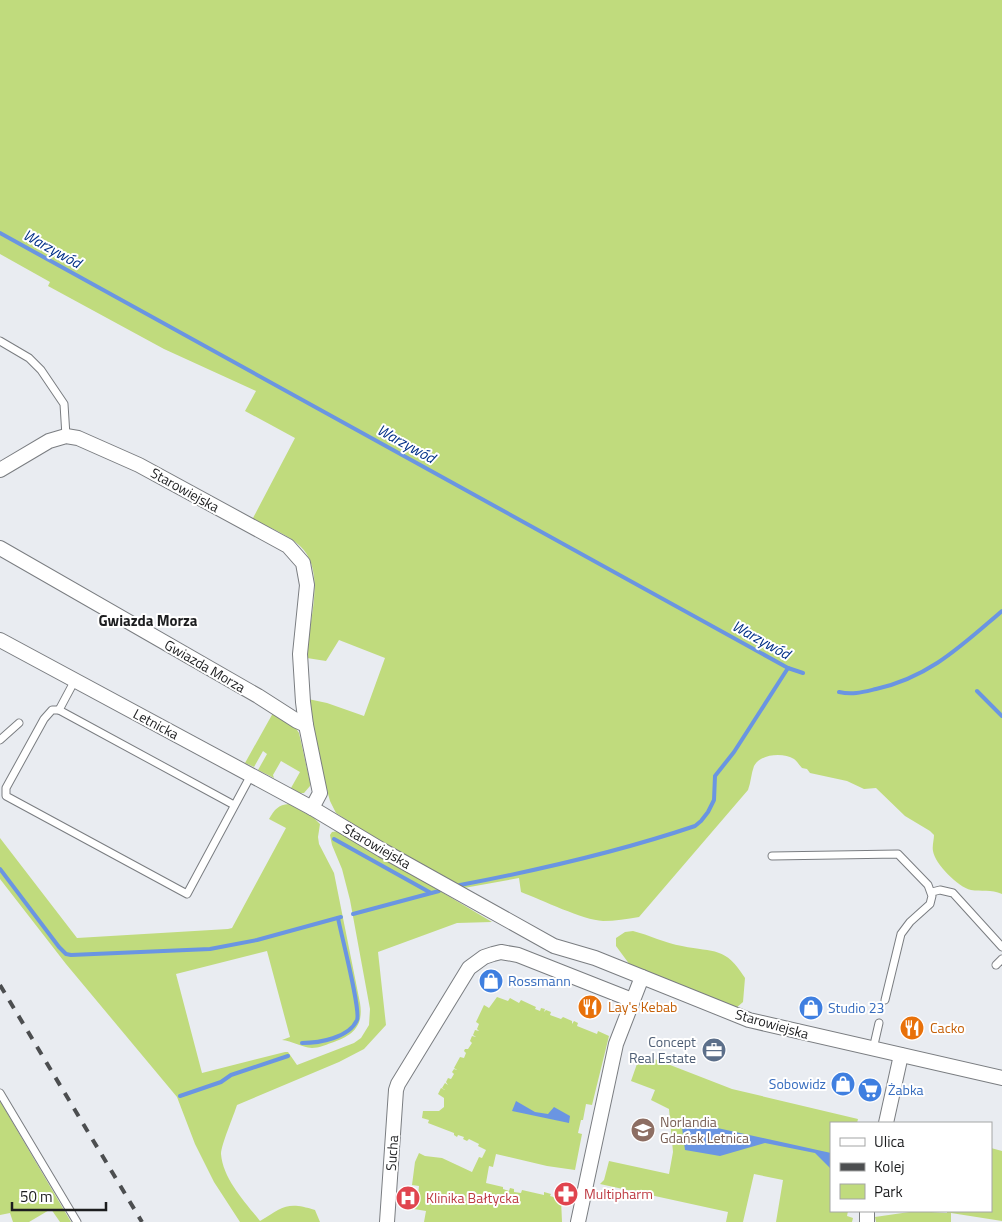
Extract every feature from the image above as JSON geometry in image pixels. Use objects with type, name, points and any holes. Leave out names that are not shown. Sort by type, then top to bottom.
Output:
[{"type":"street","points":[[0,470],[49,441],[66,436]]},
{"type":"street","name":"Starowiejska","points":[[66,436],[90,442],[139,465],[288,546],[297,554],[306,570],[307,585],[300,654],[303,702],[320,793],[312,808],[382,850],[554,946],[595,958],[749,1020],[1002,1078]]},
{"type":"street","name":"Gwiazda Morza","points":[[0,548],[258,696],[297,722],[306,725]]},
{"type":"street","name":"Letnicka","points":[[0,640],[312,808]]},
{"type":"street","name":"Sucha","points":[[387,1222],[396,1090],[463,976],[470,968],[484,957],[500,952],[518,955],[632,1000]]},
{"type":"street","points":[[578,1222],[616,1044],[642,977]]},
{"type":"street","points":[[886,1122],[901,1055]]},
{"type":"lane","points":[[0,341],[29,358],[41,370],[64,404],[66,436]]},
{"type":"lane","points":[[59,710],[75,680]]},
{"type":"lane","points":[[234,805],[59,710],[52,710],[44,719],[6,788],[5,794],[8,798],[27,806],[187,894],[250,775]]},
{"type":"lane","points":[[0,740],[19,723]]},
{"type":"lane","points":[[772,856],[898,854],[928,885],[932,892],[930,904],[900,934],[885,1000]]},
{"type":"lane","points":[[932,892],[940,890],[954,893],[1002,947]]},
{"type":"lane","points":[[996,965],[1002,959]]},
{"type":"lane","points":[[873,1049],[879,1023]]},
{"type":"lane","points":[[0,1093],[77,1222]]},
{"type":"green space","points":[[0,0],[1002,0],[1002,894],[971,890],[954,880],[942,868],[935,856],[933,849],[934,835],[905,816],[876,788],[864,789],[847,781],[810,773],[807,769],[802,768],[794,759],[784,755],[772,755],[757,762],[753,769],[748,790],[639,917],[621,920],[595,920],[562,909],[521,892],[519,878],[464,888],[370,835],[336,813],[330,801],[314,743],[308,699],[327,703],[364,716],[385,658],[339,640],[326,661],[307,658],[315,584],[313,570],[308,557],[300,546],[289,538],[252,520],[295,438],[245,411],[256,391],[164,349],[48,286],[50,282],[0,254]]},
{"type":"green space","points":[[273,713],[295,727],[299,733],[310,782],[310,786],[304,793],[291,788],[300,772],[281,761],[273,775],[274,778],[258,770],[267,754],[263,751],[254,767],[245,763]]},
{"type":"green space","points":[[289,804],[314,818],[320,824],[319,844],[334,873],[360,1003],[360,1018],[355,1029],[350,1034],[320,1047],[312,1048],[282,1040],[290,1037],[267,951],[176,974],[202,1073],[285,1052],[288,1052],[297,1065],[354,1043],[361,1038],[369,1025],[370,1009],[350,900],[342,869],[332,845],[330,835],[332,832],[339,831],[492,922],[457,923],[378,952],[386,1025],[364,1049],[339,1062],[237,1105],[221,1154],[226,1172],[236,1190],[260,1221],[280,1209],[298,1206],[315,1210],[320,1222],[240,1222],[214,1182],[195,1144],[177,1097],[66,964],[0,879],[0,838],[77,938],[228,929],[232,928],[286,828],[269,819],[277,808]]},
{"type":"green space","points":[[633,931],[676,945],[711,951],[725,956],[731,960],[745,978],[743,1002],[736,1008],[630,965],[616,946],[616,938],[625,932]]},
{"type":"green space","points":[[497,997],[508,1001],[510,998],[519,1003],[521,1000],[536,1007],[535,1009],[540,1011],[541,1008],[545,1009],[544,1012],[546,1010],[551,1012],[550,1015],[561,1019],[563,1017],[572,1021],[572,1024],[574,1021],[578,1023],[577,1026],[597,1034],[598,1031],[609,1036],[592,1105],[586,1104],[583,1120],[581,1120],[578,1133],[582,1134],[575,1170],[547,1166],[496,1154],[493,1167],[489,1166],[486,1183],[503,1187],[503,1189],[509,1191],[510,1188],[514,1189],[514,1192],[521,1193],[522,1190],[544,1195],[544,1192],[561,1199],[562,1222],[424,1222],[426,1211],[414,1209],[415,1205],[417,1205],[419,1186],[412,1185],[415,1162],[419,1153],[425,1156],[442,1158],[472,1172],[479,1157],[482,1158],[486,1150],[469,1139],[467,1141],[463,1139],[464,1137],[458,1135],[457,1137],[454,1133],[428,1123],[429,1120],[422,1118],[423,1111],[439,1111],[444,1107],[444,1098],[438,1094],[441,1088],[445,1090],[442,1088],[445,1083],[448,1085],[446,1082],[448,1078],[451,1079],[454,1069],[457,1070],[454,1068],[460,1057],[464,1058],[465,1049],[468,1049],[472,1043],[470,1041],[472,1036],[476,1037],[473,1035],[475,1030],[479,1031],[477,1029],[479,1024],[476,1022],[484,1005],[489,1008]]},
{"type":"green space","points":[[647,1056],[732,1089],[858,1119],[857,1122],[830,1122],[830,1212],[848,1212],[847,1216],[853,1218],[852,1222],[776,1222],[783,1180],[754,1174],[743,1222],[726,1222],[728,1212],[600,1184],[604,1180],[609,1161],[669,1174],[673,1152],[669,1109],[651,1100],[655,1090],[631,1081],[638,1061],[644,1063]]},
{"type":"green space","points":[[0,1101],[71,1222],[60,1222],[51,1209],[29,1222],[13,1222],[10,1213],[0,1215]]},
{"type":"green space","points":[[992,1148],[1002,1151],[1002,1221],[951,1213],[951,1222],[876,1222],[875,1217],[909,1212],[992,1212]]},
{"type":"water","points":[[516,1101],[535,1112],[548,1114],[554,1107],[570,1116],[569,1123],[512,1111]]},
{"type":"water","points":[[681,1120],[830,1153],[830,1168],[815,1153],[765,1143],[720,1156],[685,1150]]},
{"type":"waterway","name":"Warzywód","points":[[0,233],[788,668],[803,673]]},
{"type":"waterway","name":"Warzywód","points":[[839,692],[867,691],[913,677],[959,647],[1002,611]]},
{"type":"waterway","points":[[460,885],[578,860],[695,826],[708,812],[714,800],[715,776],[734,752],[788,668]]},
{"type":"waterway","points":[[977,691],[1002,716]]},
{"type":"waterway","points":[[334,839],[431,893]]},
{"type":"waterway","points":[[0,869],[59,947],[66,954],[71,955],[210,949],[257,940],[341,917]]},
{"type":"waterway","points":[[353,914],[439,891]]},
{"type":"waterway","points":[[302,1043],[317,1042],[341,1035],[353,1026],[357,1020],[354,988],[338,918]]},
{"type":"waterway","points":[[180,1096],[221,1082],[231,1075],[288,1056]]},
{"type":"railway","points":[[0,985],[142,1222]]},
{"type":"place","name":"Rossmann","points":[[491,981]]},
{"type":"place","name":"Lay's Kebab","points":[[590,1007]]},
{"type":"place","name":"Studio 23","points":[[811,1008]]},
{"type":"place","name":"Cacko","points":[[912,1028]]},
{"type":"place","name":"Concept Real Estate","points":[[714,1050]]},
{"type":"place","name":"Sobowidz","points":[[843,1084]]},
{"type":"place","name":"Żabka","points":[[870,1090]]},
{"type":"place","name":"Norlandia Gdańsk Letnica","points":[[643,1130]]},
{"type":"place","name":"Multipharm","points":[[566,1194]]},
{"type":"place","name":"Klinika Bałtycka","points":[[408,1198]]},
{"type":"district","name":"Gwiazda Morza","points":[[148,621]]}]
